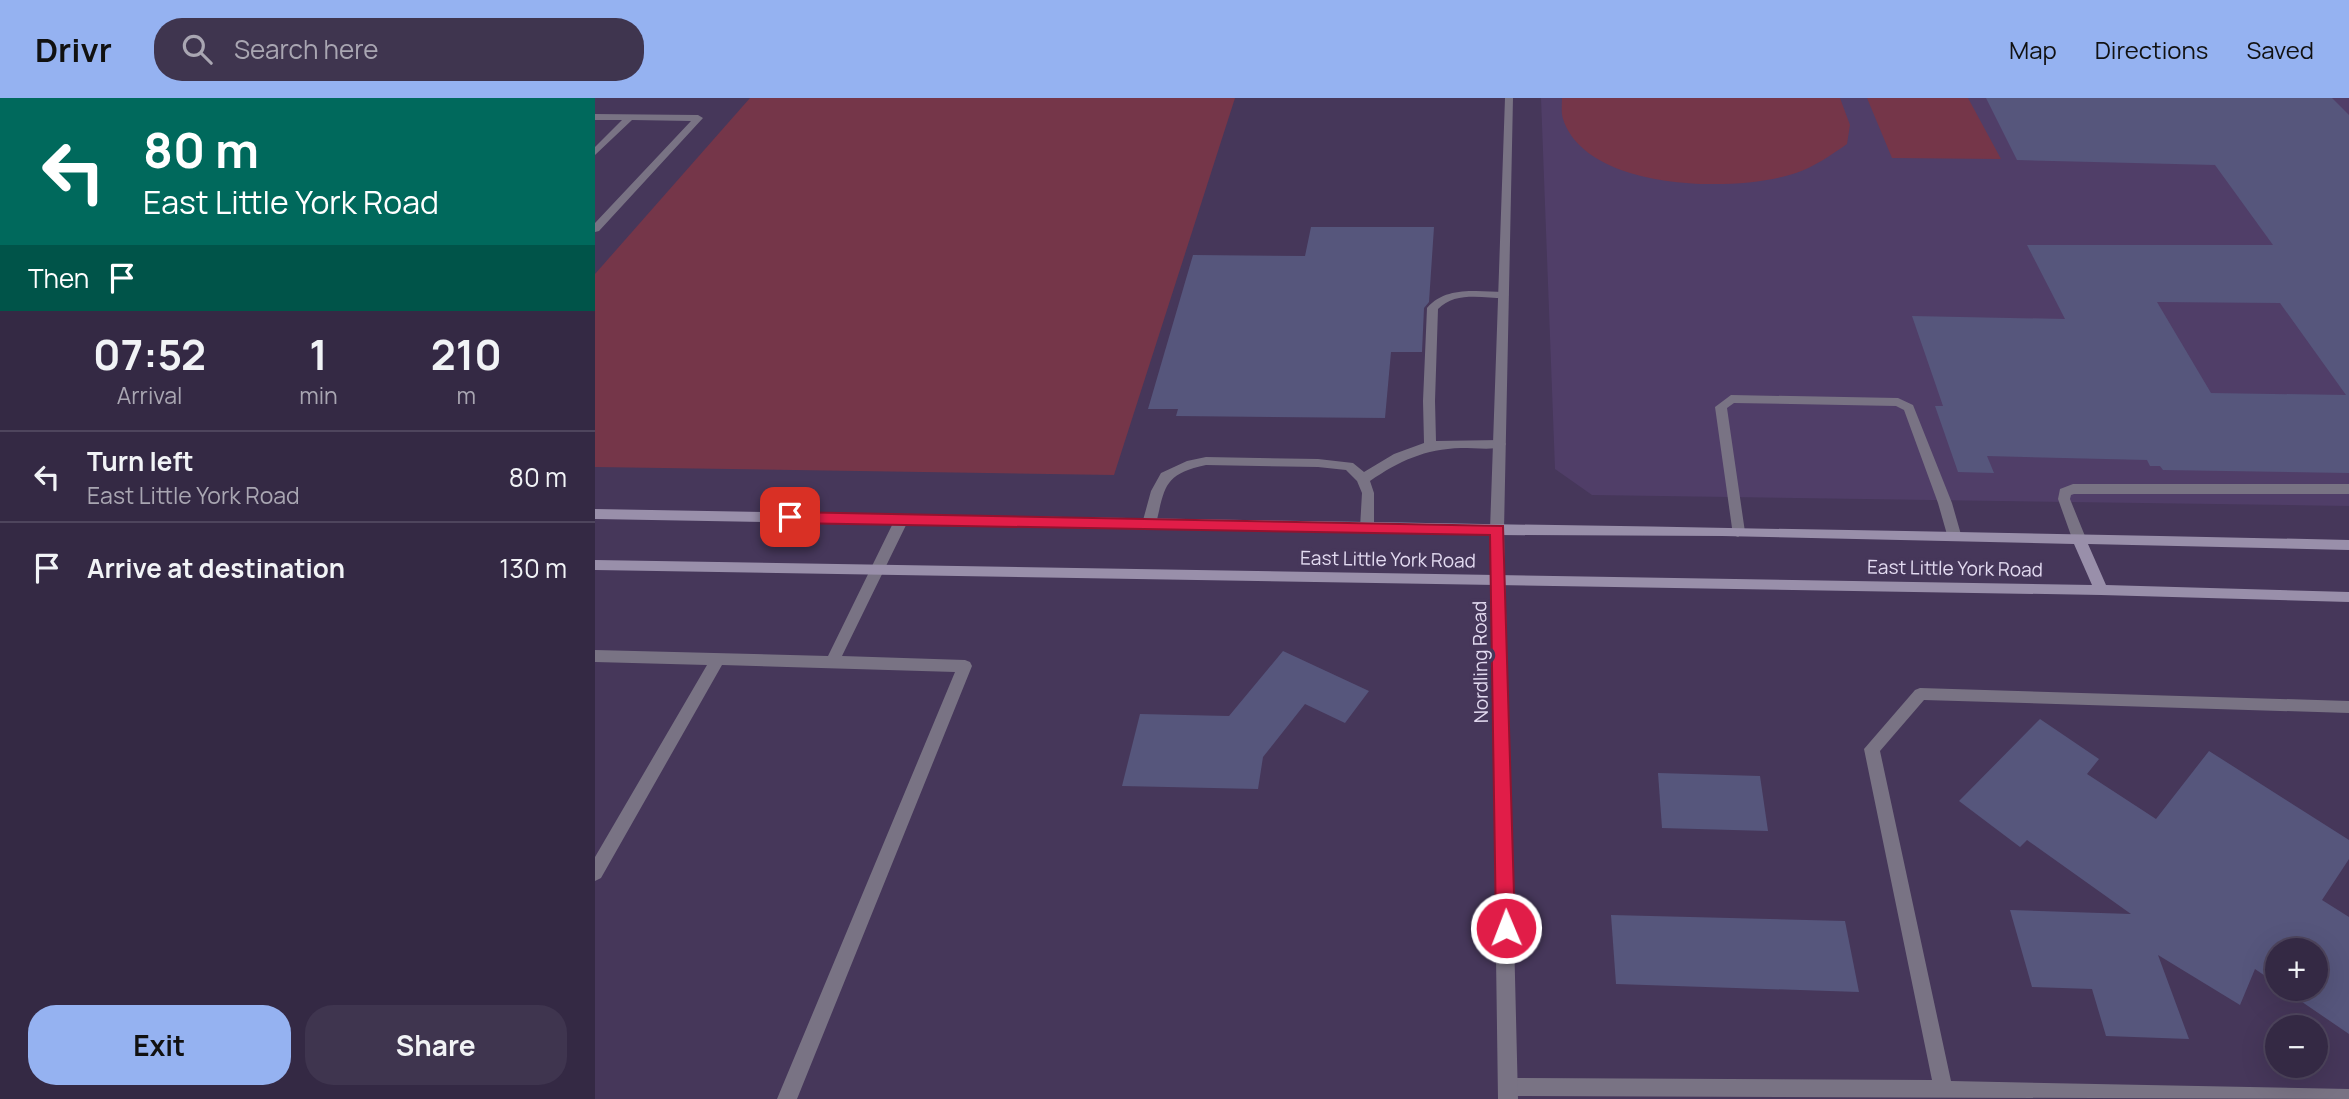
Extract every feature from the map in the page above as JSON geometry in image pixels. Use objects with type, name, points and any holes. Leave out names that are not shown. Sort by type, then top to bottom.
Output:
[{"type":"main road","name":"East Little York Road","points":[[595,514],[1738,532],[2349,545]]},
{"type":"main road","points":[[2080,541],[2101,590]]},
{"type":"main road","name":"East Little York Road","points":[[595,565],[2101,590],[2349,597]]},
{"type":"street","name":"Nordling Road","points":[[1508,1093],[1497,530],[1509,98]]},
{"type":"street","points":[[595,117],[698,118],[595,229]]},
{"type":"street","points":[[595,152],[630,117]]},
{"type":"street","points":[[1430,444],[1433,308],[1437,302],[1454,296],[1504,295]]},
{"type":"street","points":[[1738,532],[1721,407],[1724,402],[1731,399],[1898,402],[1909,408],[1945,503],[1955,538]]},
{"type":"street","points":[[1363,479],[1389,460],[1430,444],[1500,444]]},
{"type":"street","points":[[1149,524],[1157,491],[1166,476],[1187,465],[1206,461],[1318,463],[1349,467],[1363,479],[1368,493],[1367,528]]},
{"type":"street","points":[[2080,541],[2064,499],[2065,492],[2073,489],[2349,489]]},
{"type":"street","points":[[832,662],[901,519]]},
{"type":"street","points":[[595,656],[965,666],[787,1099]]},
{"type":"street","points":[[595,873],[718,659]]},
{"type":"street","points":[[1943,1090],[1872,748],[1920,694],[2349,707]]},
{"type":"street","points":[[1508,1093],[1943,1090],[2349,1099]]},
{"type":"shaded area","points":[[750,98],[1235,98],[1114,475],[595,467],[595,274]]},
{"type":"shaded area","points":[[1541,98],[2349,98],[2349,506],[1592,495],[1555,469]]},
{"type":"shaded area","points":[[1562,98],[1840,98],[1850,125],[1847,144],[1796,173],[1738,183],[1666,181],[1632,173],[1601,161],[1577,143],[1563,119]]},
{"type":"shaded area","points":[[1867,98],[1968,98],[2001,159],[1892,158]]},
{"type":"building","points":[[1986,98],[2332,98],[2349,115],[2349,473],[2163,470],[2160,466],[2150,466],[2147,460],[1987,456],[1994,473],[1958,472],[1935,406],[1943,406],[1912,316],[2065,319],[2027,245],[2273,245],[2215,165],[2017,160]],"holes":[[[2157,302],[2280,303],[2346,395],[2211,393]]]},
{"type":"building","points":[[1311,227],[1434,227],[1429,302],[1424,308],[1422,352],[1391,352],[1385,418],[1176,416],[1178,409],[1148,409],[1193,255],[1305,256]]},
{"type":"building","points":[[1283,651],[1369,691],[1345,723],[1305,704],[1263,757],[1258,789],[1122,786],[1140,714],[1229,716]]},
{"type":"building","points":[[2040,719],[2099,759],[2087,774],[2156,819],[2209,751],[2349,840],[2349,859],[2322,900],[2349,917],[2349,1034],[2328,1020],[2328,1015],[2321,1015],[2301,1001],[2328,1001],[2328,938],[2265,938],[2265,976],[2255,969],[2240,1005],[2158,955],[2189,1039],[2106,1036],[2092,989],[2032,987],[2010,910],[2131,914],[2027,840],[2020,847],[1959,801]]},
{"type":"building","points":[[1658,773],[1760,776],[1768,831],[1662,828]]},
{"type":"building","points":[[1611,915],[1845,921],[1859,992],[1616,984]]},
{"type":"route","points":[[790,517],[1497,530],[1506,928]]}]
